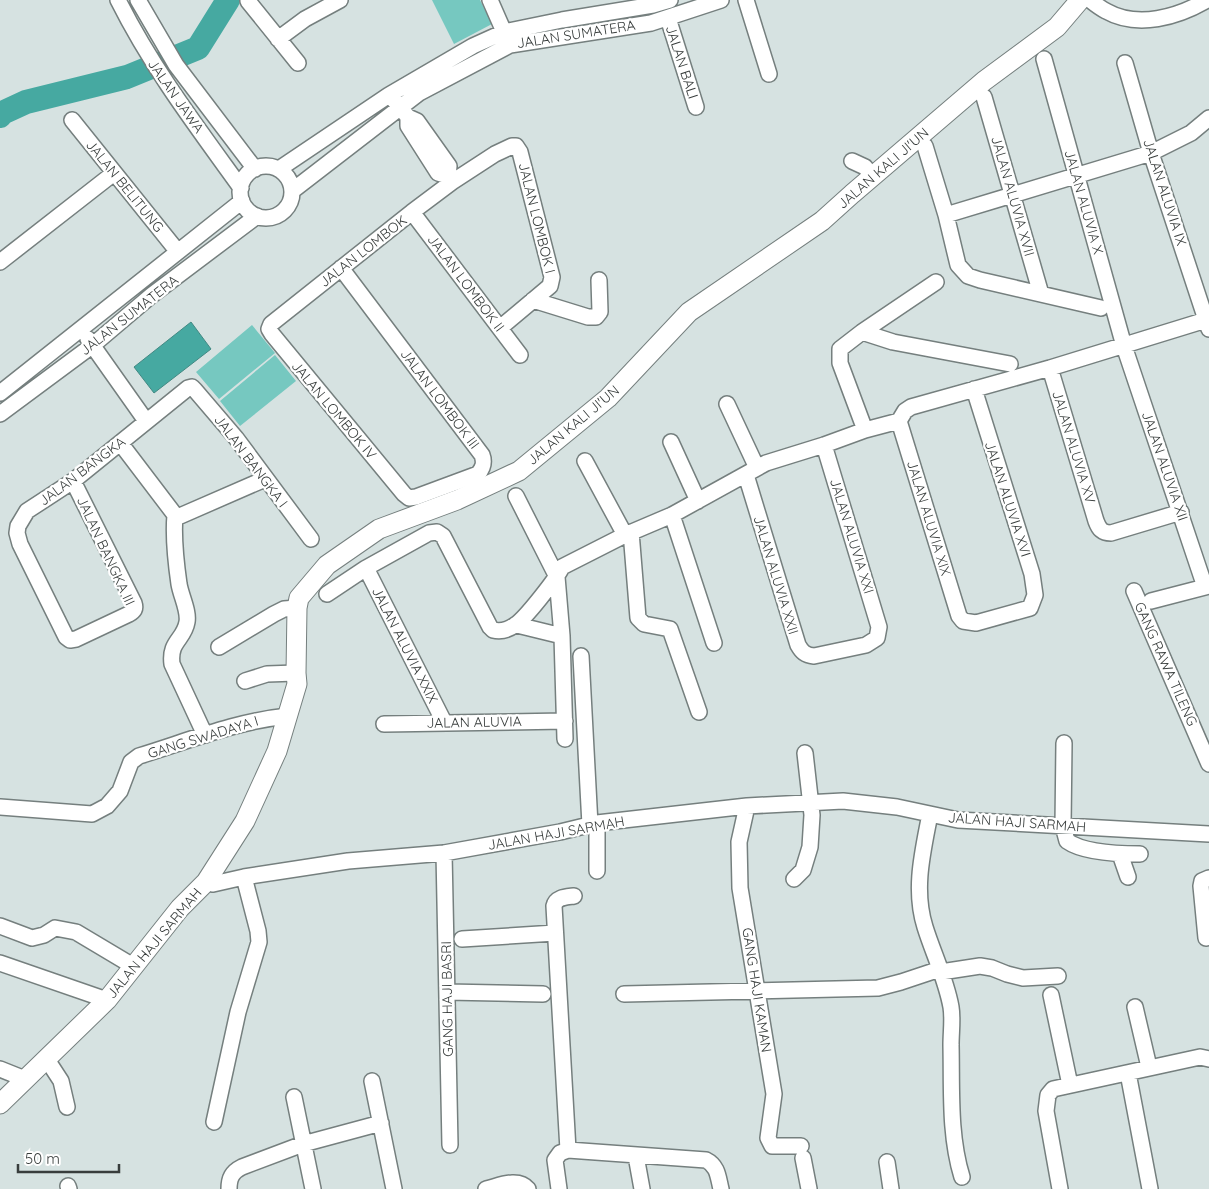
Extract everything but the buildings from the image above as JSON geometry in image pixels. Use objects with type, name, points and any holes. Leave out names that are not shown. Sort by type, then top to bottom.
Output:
[{"type":"street","name":"JALAN JAWA","points":[[118,0],[146,52],[242,195]]},
{"type":"street","name":"JALAN JAWA","points":[[138,0],[176,65],[254,169]]},
{"type":"street","points":[[278,39],[306,19],[340,0]]},
{"type":"street","points":[[490,0],[507,39]]},
{"type":"street","name":"JALAN SUMATERA","points":[[292,191],[404,112],[419,93],[507,39],[562,20],[653,5],[670,0]]},
{"type":"street","name":"JALAN SUMATERA","points":[[279,169],[389,95],[473,46],[507,39],[651,23],[721,0]]},
{"type":"street","points":[[746,0],[769,74]]},
{"type":"street","name":"JALAN KALI JI'UN","points":[[206,882],[245,821],[277,751],[297,684],[297,608],[300,598],[327,565],[380,529],[457,500],[519,471],[608,398],[689,312],[822,221],[984,81],[1057,27],[1080,0]]},
{"type":"street","points":[[1090,0],[1107,12],[1131,20],[1168,17],[1197,6],[1207,0]]},
{"type":"street","points":[[248,1],[298,63]]},
{"type":"street","name":"JALAN BALI","points":[[668,18],[696,107]]},
{"type":"street","points":[[146,52],[160,40]]},
{"type":"street","name":"JALAN ALUVIA X","points":[[1044,59],[1124,346]]},
{"type":"street","name":"JALAN ALUVIA IX","points":[[1125,63],[1151,153],[1204,291],[1208,324]]},
{"type":"street","points":[[389,95],[404,112],[408,126],[438,173],[450,179]]},
{"type":"street","name":"JALAN ALUVIA XVII","points":[[984,97],[1041,294]]},
{"type":"street","points":[[946,215],[1151,153],[1191,133],[1209,118]]},
{"type":"street","name":"JALAN BELITUNG","points":[[72,120],[178,252]]},
{"type":"street","name":"JALAN LOMBOK","points":[[274,320],[412,212],[450,179],[495,154],[516,146]]},
{"type":"street","name":"JALAN LOMBOK I","points":[[500,328],[550,286],[552,282],[552,272],[520,152],[516,146]]},
{"type":"street","points":[[925,146],[946,215],[958,265],[964,273],[980,280],[1101,308]]},
{"type":"street","points":[[852,161],[865,167],[872,176]]},
{"type":"street","points":[[267,166],[279,169],[288,178],[292,191],[288,205],[278,215],[271,217],[258,216],[246,208],[242,195],[245,177],[254,169],[267,166]]},
{"type":"street","points":[[0,262],[114,173]]},
{"type":"street","name":"JALAN SUMATERA","points":[[0,393],[178,252],[242,195]]},
{"type":"street","name":"JALAN LOMBOK II","points":[[412,212],[520,355]]},
{"type":"street","name":"JALAN SUMATERA","points":[[0,414],[93,345],[152,295],[258,216]]},
{"type":"street","name":"JALAN LOMBOK III","points":[[341,268],[482,455],[484,461],[482,470],[478,474],[409,498]]},
{"type":"street","points":[[533,300],[588,317],[596,317],[600,312],[599,280]]},
{"type":"street","points":[[865,430],[840,363],[840,349],[936,282]]},
{"type":"street","name":"JALAN LOMBOK IV","points":[[274,320],[270,326],[272,334],[398,488],[409,498]]},
{"type":"street","points":[[327,594],[366,568],[429,533],[441,533],[493,630],[502,631],[517,625],[557,578],[562,567],[628,533],[672,515],[766,463],[865,430],[899,421],[911,407],[1208,324]]},
{"type":"street","points":[[81,329],[146,421]]},
{"type":"street","points":[[862,332],[901,344],[1010,364]]},
{"type":"street","name":"JALAN ALUVIA XII","points":[[1124,346],[1207,587]]},
{"type":"street","name":"JALAN ALUVIA XV","points":[[1050,368],[1098,527],[1105,533],[1110,533],[1181,512]]},
{"type":"street","name":"JALAN BANGKA I","points":[[188,388],[192,387],[195,390],[236,438],[311,540]]},
{"type":"street","name":"JALAN BANGKA","points":[[70,640],[66,637],[20,544],[17,533],[20,520],[27,511],[74,481],[188,388]]},
{"type":"street","name":"JALAN ALUVIA XVI","points":[[959,616],[963,621],[976,624],[1030,608],[1035,595],[1032,574],[974,389]]},
{"type":"street","points":[[728,404],[751,472]]},
{"type":"street","name":"JALAN ALUVIA XIX","points":[[899,421],[959,616]]},
{"type":"street","points":[[671,442],[698,501]]},
{"type":"street","points":[[121,444],[175,515],[174,525],[179,584],[188,621],[184,631],[174,644],[171,654],[172,664],[205,735]]},
{"type":"street","name":"JALAN ALUVIA XXI","points":[[822,655],[873,642],[877,638],[879,627],[824,445]]},
{"type":"street","points":[[584,461],[628,533],[638,618],[644,624],[670,629],[699,712]]},
{"type":"street","name":"JALAN ALUVIA XXII","points":[[751,472],[798,645],[807,656],[822,655]]},
{"type":"street","points":[[175,515],[180,516],[265,479]]},
{"type":"street","name":"JALAN BANGKA III","points":[[70,640],[76,639],[129,614],[135,608],[74,481]]},
{"type":"street","points":[[516,496],[557,578],[562,636],[565,739]]},
{"type":"street","points":[[672,515],[714,643]]},
{"type":"street","name":"JALAN ALUVIA XXIX","points":[[366,568],[444,722]]},
{"type":"street","points":[[1151,601],[1207,587]]},
{"type":"street","name":"GANG RAWA TILENG","points":[[1134,591],[1209,764]]},
{"type":"street","points":[[219,646],[284,609],[297,608]]},
{"type":"street","points":[[517,625],[562,636]]},
{"type":"street","points":[[581,656],[597,871]]},
{"type":"street","points":[[245,681],[267,674],[296,673]]},
{"type":"street","name":"GANG SWADAYA I","points":[[0,807],[92,814],[107,806],[120,791],[132,762],[140,756],[205,735],[265,719],[288,716]]},
{"type":"street","name":"JALAN ALUVIA","points":[[384,724],[565,721]]},
{"type":"street","points":[[1064,743],[1063,826],[1066,839],[1069,843],[1093,850],[1120,854],[1140,854]]},
{"type":"street","points":[[794,879],[803,870],[810,847],[812,815],[805,753]]},
{"type":"street","name":"JALAN HAJI SARMAH","points":[[0,1104],[107,1000],[180,908],[206,882],[213,884],[244,877],[348,861],[444,853],[593,824],[747,806],[843,801],[868,802],[958,820],[1209,834]]},
{"type":"street","name":"GANG HAJI KAMAN","points":[[747,806],[738,842],[740,888],[774,1094],[768,1138],[772,1146],[802,1152],[809,1189]]},
{"type":"street","points":[[930,814],[918,880],[919,902],[924,925],[951,1007],[952,1118],[962,1177]]},
{"type":"street","name":"GANG HAJI BASRI","points":[[444,853],[450,1145]]},
{"type":"street","points":[[1120,854],[1128,877]]},
{"type":"street","points":[[214,1122],[238,1012],[258,942],[258,931],[244,877]]},
{"type":"street","points":[[1206,938],[1201,886],[1202,881],[1209,878]]},
{"type":"street","points":[[568,1150],[555,933],[555,901],[574,896]]},
{"type":"street","points":[[0,926],[32,938],[44,935],[54,928],[76,932],[133,966]]},
{"type":"street","points":[[462,939],[555,933]]},
{"type":"street","points":[[0,962],[107,1000]]},
{"type":"street","points":[[624,994],[878,988],[940,971],[980,966],[1023,978],[1058,976]]},
{"type":"street","points":[[447,992],[544,994]]},
{"type":"street","points":[[1051,995],[1070,1085]]},
{"type":"street","points":[[1135,1007],[1149,1067]]},
{"type":"street","points":[[46,1058],[62,1081],[67,1107]]},
{"type":"street","points":[[1060,1189],[1046,1110],[1046,1101],[1053,1089],[1149,1067],[1204,1058]]},
{"type":"street","points":[[0,1069],[26,1079]]},
{"type":"street","points":[[1128,1072],[1150,1189]]},
{"type":"street","points":[[372,1080],[394,1189]]},
{"type":"street","points":[[294,1097],[312,1189]]},
{"type":"street","points":[[229,1189],[230,1179],[236,1170],[304,1144],[381,1123]]},
{"type":"street","points":[[559,1189],[555,1160],[560,1153],[568,1150],[706,1160],[716,1169],[720,1189]]},
{"type":"street","points":[[636,1156],[642,1189]]},
{"type":"street","points":[[887,1162],[892,1189]]},
{"type":"street","points":[[486,1189],[521,1186]]},
{"type":"shaded area","points":[[432,0],[480,0],[492,24],[454,44]]},
{"type":"shaded area","points":[[191,322],[211,349],[154,393],[134,367]]},
{"type":"shaded area","points":[[252,325],[275,353],[219,399],[196,372]]},
{"type":"shaded area","points":[[275,355],[296,381],[240,426],[220,401]]},
{"type":"waterway","points":[[0,116],[2,113],[26,102],[127,77],[198,48],[228,0]]}]
